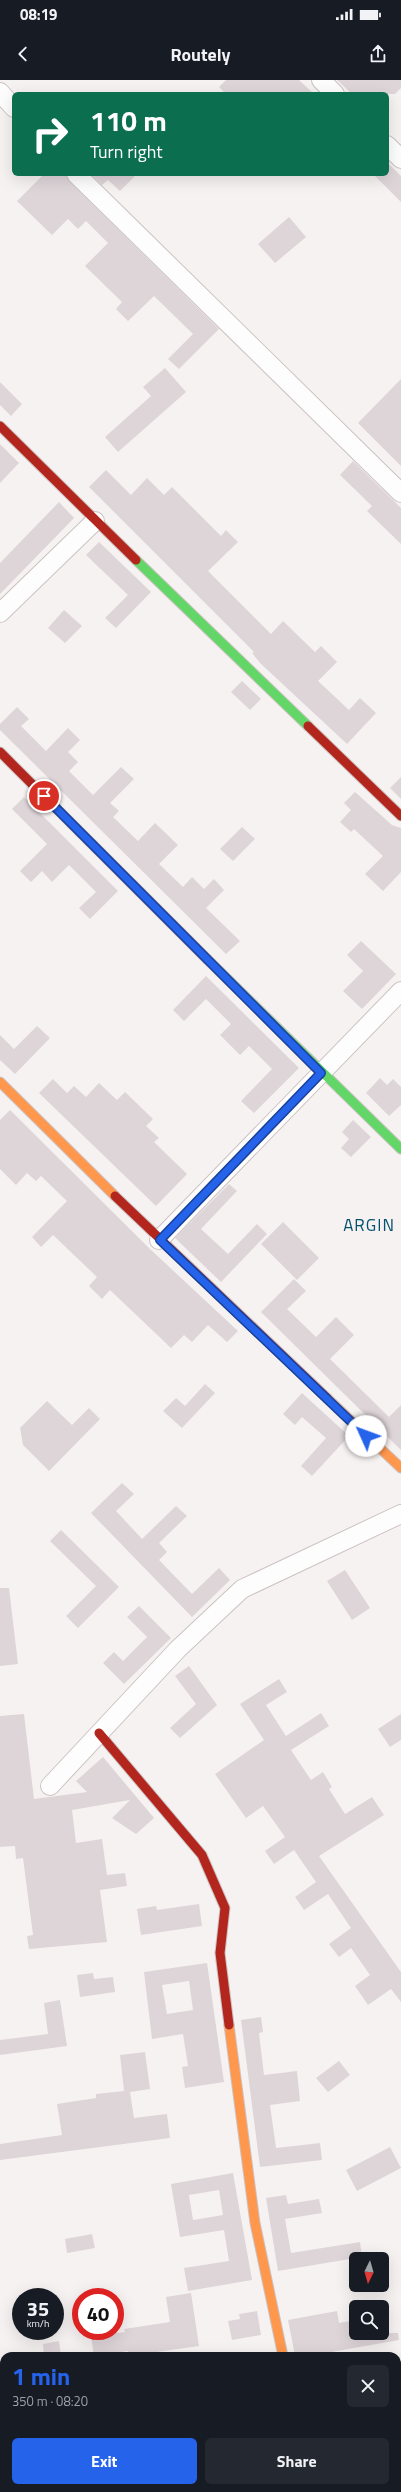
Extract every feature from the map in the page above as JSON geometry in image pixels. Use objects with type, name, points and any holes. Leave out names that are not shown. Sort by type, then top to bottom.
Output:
[{"type":"street","points":[[321,80],[333,92]]},
{"type":"street","points":[[0,92],[12,106]]},
{"type":"street","points":[[389,147],[401,159]]},
{"type":"street","points":[[78,176],[401,492]]},
{"type":"street","points":[[0,426],[95,521],[401,816]]},
{"type":"street","points":[[0,613],[95,521]]},
{"type":"street","points":[[0,752],[321,1073],[401,1149]]},
{"type":"street","points":[[160,1240],[401,991]]},
{"type":"street","points":[[0,1082],[160,1240],[401,1468]]},
{"type":"street","points":[[50,1786],[178,1649],[242,1589],[401,1514]]},
{"type":"street","points":[[99,1733],[202,1855],[225,1908],[220,1953],[255,2223],[282,2352]]},
{"type":"building","points":[[226,80],[299,80],[312,92],[224,92],[219,87]]},
{"type":"building","points":[[337,80],[401,80],[401,88],[395,94],[389,94],[389,92],[350,92]]},
{"type":"building","points":[[389,164],[401,176],[401,202],[375,176],[389,176]]},
{"type":"building","points":[[42,176],[67,176],[69,181],[219,329],[179,369],[168,359],[193,334],[154,296],[128,321],[116,309],[122,302],[85,266],[108,243],[86,221],[78,229],[68,219],[52,235],[17,201]]},
{"type":"building","points":[[93,176],[135,176],[120,191],[108,180],[102,185]]},
{"type":"building","points":[[289,217],[306,237],[275,263],[258,244]]},
{"type":"building","points":[[165,368],[186,392],[118,452],[105,437],[151,396],[143,387]]},
{"type":"building","points":[[401,379],[401,466],[358,423]]},
{"type":"building","points":[[0,382],[22,404],[11,416],[0,405]]},
{"type":"building","points":[[0,444],[19,463],[0,483]]},
{"type":"building","points":[[353,461],[401,508],[401,544],[367,511],[372,506],[340,475]]},
{"type":"building","points":[[106,470],[131,495],[147,478],[164,495],[172,487],[221,536],[226,530],[238,542],[208,571],[271,634],[283,621],[315,652],[321,646],[337,662],[318,681],[349,710],[360,698],[376,713],[347,744],[260,663],[252,653],[254,652],[89,487]]},
{"type":"building","points":[[59,502],[74,518],[0,594],[0,563]]},
{"type":"building","points":[[99,542],[151,592],[116,628],[105,618],[128,595],[86,555]]},
{"type":"building","points":[[64,610],[82,626],[65,643],[48,628]]},
{"type":"building","points":[[242,681],[261,699],[250,710],[231,692]]},
{"type":"building","points":[[17,707],[29,719],[21,726],[46,751],[68,728],[80,740],[68,752],[78,762],[69,771],[93,795],[121,767],[134,779],[110,803],[119,811],[113,817],[138,841],[155,823],[178,845],[159,864],[183,887],[192,877],[204,889],[214,879],[224,890],[206,908],[240,941],[226,954],[0,730],[0,724]]},
{"type":"building","points":[[401,777],[401,799],[390,788]]},
{"type":"building","points":[[355,792],[392,825],[401,828],[401,872],[383,891],[365,874],[383,856],[354,829],[351,832],[340,822],[351,810],[344,803]]},
{"type":"building","points":[[24,797],[118,891],[90,919],[79,908],[96,892],[69,865],[52,882],[42,871],[31,882],[20,871],[47,844],[12,809]]},
{"type":"building","points":[[242,827],[255,839],[233,861],[220,849]]},
{"type":"building","points":[[361,941],[396,974],[362,1009],[343,991],[363,971],[347,955]]},
{"type":"building","points":[[206,976],[299,1068],[254,1113],[241,1101],[272,1069],[249,1046],[240,1055],[220,1035],[231,1024],[206,999],[184,1021],[173,1010]]},
{"type":"building","points":[[37,1026],[50,1038],[15,1074],[0,1060],[0,1035],[14,1049]]},
{"type":"building","points":[[380,1078],[387,1085],[393,1079],[401,1087],[401,1105],[389,1116],[366,1093]]},
{"type":"building","points":[[53,1079],[67,1093],[74,1086],[86,1097],[99,1083],[117,1100],[125,1092],[153,1119],[146,1126],[159,1138],[154,1142],[187,1174],[156,1206],[39,1093]]},
{"type":"building","points":[[10,1110],[150,1249],[238,1331],[227,1342],[208,1325],[192,1342],[184,1335],[171,1348],[110,1290],[102,1299],[89,1286],[97,1277],[53,1235],[41,1247],[32,1237],[67,1201],[41,1176],[36,1181],[27,1173],[16,1185],[0,1169],[0,1120]]},
{"type":"building","points":[[353,1120],[371,1137],[351,1157],[341,1148],[349,1139],[342,1132]]},
{"type":"building","points":[[229,1184],[237,1191],[201,1229],[228,1254],[257,1224],[267,1234],[221,1282],[175,1238]]},
{"type":"building","points":[[283,1222],[319,1258],[297,1280],[261,1244]]},
{"type":"building","points":[[294,1279],[306,1291],[287,1309],[316,1337],[336,1317],[354,1335],[330,1359],[389,1417],[401,1405],[401,1450],[261,1312]]},
{"type":"building","points":[[205,1384],[215,1393],[182,1428],[163,1411],[176,1398],[185,1406]]},
{"type":"building","points":[[302,1393],[349,1436],[312,1476],[301,1466],[326,1438],[302,1417],[295,1425],[283,1414]]},
{"type":"building","points":[[47,1401],[72,1425],[89,1408],[100,1419],[49,1471],[23,1445],[20,1428]]},
{"type":"building","points":[[122,1483],[134,1494],[116,1511],[142,1539],[176,1506],[187,1516],[159,1543],[167,1552],[159,1560],[192,1594],[219,1568],[230,1580],[192,1617],[91,1513]]},
{"type":"building","points":[[61,1530],[119,1587],[78,1628],[66,1616],[96,1586],[50,1541]]},
{"type":"building","points":[[345,1570],[370,1608],[352,1620],[327,1581]]},
{"type":"building","points":[[0,1588],[9,1588],[18,1664],[0,1666]]},
{"type":"building","points":[[139,1606],[171,1638],[124,1684],[103,1663],[114,1652],[123,1661],[147,1637],[127,1617]]},
{"type":"building","points":[[189,1666],[217,1705],[180,1738],[170,1728],[196,1704],[175,1676]]},
{"type":"building","points":[[279,1679],[287,1692],[266,1705],[286,1736],[321,1713],[329,1726],[291,1750],[311,1780],[323,1772],[332,1787],[329,1789],[345,1814],[372,1797],[384,1815],[319,1856],[401,1972],[401,2002],[391,1989],[368,2005],[355,1986],[370,1975],[351,1948],[339,1957],[329,1944],[351,1928],[328,1894],[304,1910],[295,1897],[316,1882],[294,1850],[274,1864],[265,1851],[285,1837],[263,1806],[246,1818],[215,1774],[264,1740],[240,1704]]},
{"type":"building","points":[[24,1714],[34,1799],[87,1792],[76,1781],[103,1757],[154,1818],[136,1834],[112,1818],[130,1800],[72,1810],[76,1843],[102,1839],[107,1875],[125,1873],[127,1886],[100,1890],[107,1942],[29,1949],[27,1936],[33,1935],[23,1858],[16,1859],[15,1846],[0,1847],[0,1716]]},
{"type":"building","points":[[401,1714],[401,1740],[390,1747],[378,1729]]},
{"type":"building","points":[[199,1904],[202,1926],[141,1935],[137,1909],[156,1906],[157,1910]]},
{"type":"building","points":[[207,1963],[224,2082],[185,2088],[182,2067],[188,2066],[183,2034],[152,2039],[144,1972]],"holes":[[[189,1981],[193,2010],[167,2014],[162,1985]]]},
{"type":"building","points":[[93,1973],[94,1979],[113,1977],[115,1992],[80,1997],[77,1975]]},
{"type":"building","points":[[60,2000],[67,2046],[0,2055],[0,2040],[48,2034],[44,2003]]},
{"type":"building","points":[[261,2017],[263,2032],[259,2033],[264,2075],[297,2071],[300,2101],[270,2105],[276,2148],[320,2143],[322,2160],[260,2167],[241,2020]]},
{"type":"building","points":[[145,2052],[150,2089],[130,2092],[134,2118],[167,2114],[170,2138],[0,2160],[0,2144],[62,2135],[57,2104],[96,2098],[96,2094],[124,2091],[120,2055]]},
{"type":"building","points":[[339,2061],[350,2075],[328,2092],[316,2078]]},
{"type":"building","points":[[390,2147],[401,2168],[357,2191],[346,2170]]},
{"type":"building","points":[[233,2173],[252,2280],[188,2291],[184,2268],[229,2261],[224,2230],[180,2237],[171,2184]],"holes":[[[219,2190],[223,2215],[193,2220],[189,2195]]]},
{"type":"building","points":[[286,2195],[288,2204],[319,2199],[322,2213],[285,2219],[291,2253],[360,2242],[361,2252],[349,2252],[349,2259],[278,2271],[266,2198]]},
{"type":"building","points":[[92,2234],[95,2248],[67,2253],[65,2239]]},
{"type":"building","points":[[191,2293],[199,2346],[156,2352],[93,2352],[91,2340],[124,2340],[124,2329],[170,2322],[166,2297]]},
{"type":"building","points":[[257,2311],[261,2335],[232,2340],[228,2321],[240,2319],[239,2314]]},
{"type":"building","points":[[337,2311],[339,2323],[349,2321],[349,2340],[389,2340],[389,2333],[398,2333],[399,2340],[332,2352],[294,2352],[288,2320]]},
{"type":"building","points":[[59,2341],[60,2352],[44,2352],[43,2344]]},
{"type":"traffic: fast","points":[[136,560],[308,726]]},
{"type":"traffic: fast","points":[[207,959],[401,1149]]},
{"type":"traffic: slow","points":[[0,1082],[115,1196]]},
{"type":"traffic: slow","points":[[327,1398],[401,1468]]},
{"type":"traffic: slow","points":[[229,2025],[255,2223],[282,2352]]},
{"type":"traffic: jam","points":[[0,426],[136,560]]},
{"type":"traffic: jam","points":[[308,726],[401,816]]},
{"type":"traffic: jam","points":[[0,752],[207,959]]},
{"type":"traffic: jam","points":[[115,1196],[327,1398]]},
{"type":"traffic: jam","points":[[99,1733],[202,1855],[225,1908],[220,1953],[229,2025]]},
{"type":"district","name":"ARGIN","points":[[369,1225]]},
{"type":"route","points":[[44,796],[321,1073],[160,1240],[366,1436]]}]
